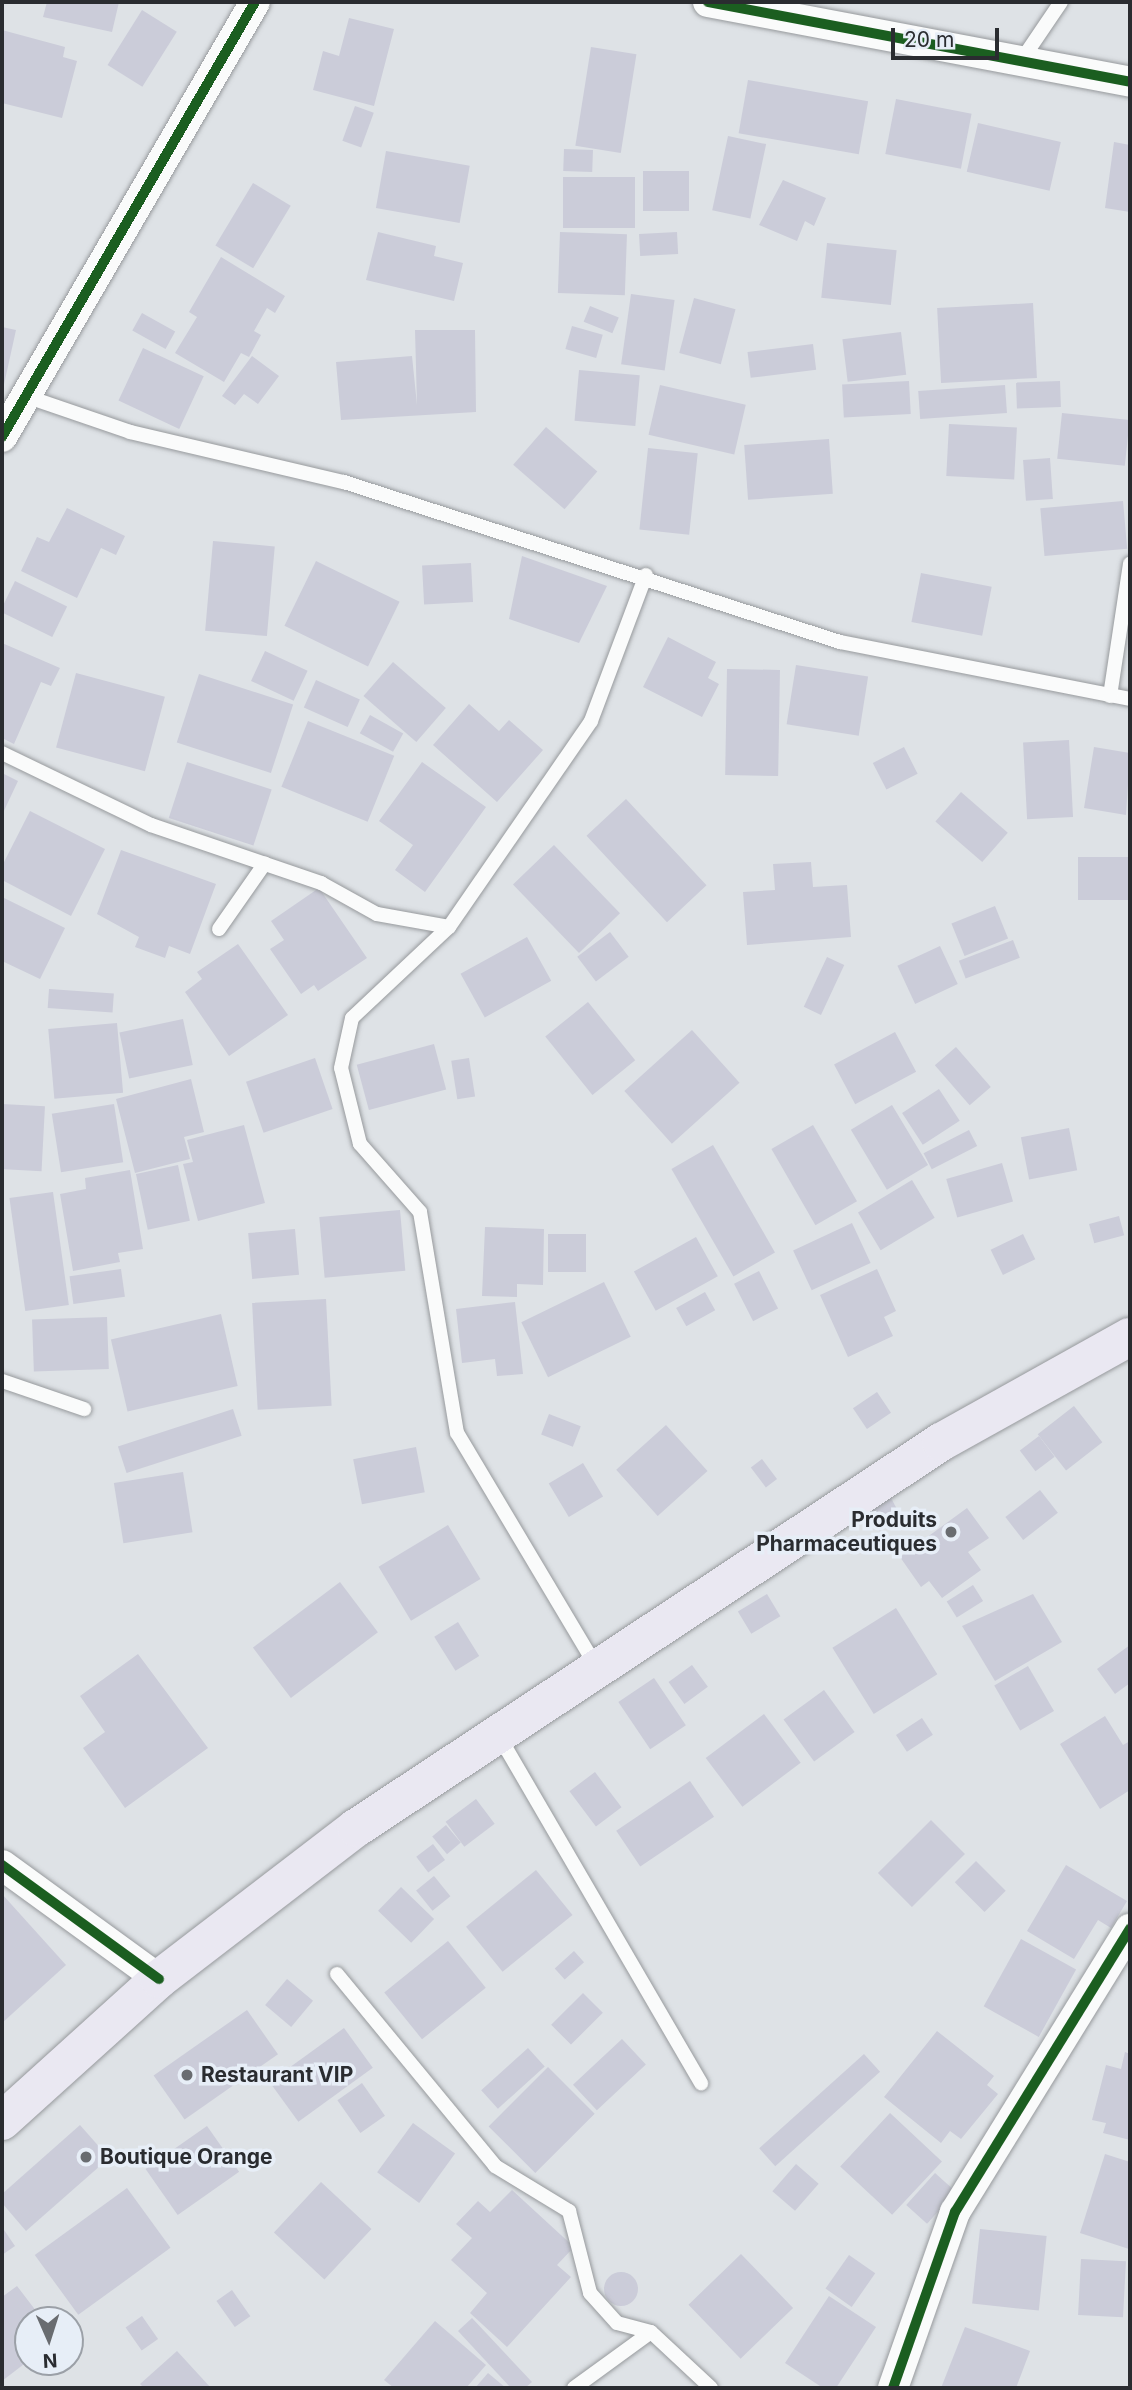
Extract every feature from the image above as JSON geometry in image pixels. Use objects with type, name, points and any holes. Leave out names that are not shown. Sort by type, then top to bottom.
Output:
[{"type":"highway","points":[[2,2121],[159,1979],[356,1828],[496,1732],[597,1669],[942,1442],[1130,1337]]},
{"type":"street","points":[[2,437],[255,2]]},
{"type":"street","points":[[708,2],[1130,82]]},
{"type":"street","points":[[2,1865],[159,1979]]},
{"type":"street","points":[[893,2388],[955,2212],[1130,1929]]},
{"type":"lane","points":[[1021,61],[1061,2]]},
{"type":"lane","points":[[25,396],[130,432],[344,482],[646,575],[840,642],[1130,699]]},
{"type":"lane","points":[[1110,696],[1130,564]]},
{"type":"lane","points":[[597,1669],[457,1433],[420,1212],[360,1144],[341,1068],[352,1018],[449,928],[591,721],[646,575]]},
{"type":"lane","points":[[2,753],[150,825],[321,883],[377,914],[449,928]]},
{"type":"lane","points":[[219,929],[265,863]]},
{"type":"lane","points":[[2,1381],[84,1409]]},
{"type":"lane","points":[[496,1732],[701,2083]]},
{"type":"lane","points":[[337,1974],[495,2166],[569,2211],[590,2293],[617,2323],[651,2333],[711,2388]]},
{"type":"lane","points":[[574,2388],[651,2333]]},
{"type":"building","points":[[47,2],[119,2],[112,32],[43,17]]},
{"type":"building","points":[[142,10],[177,32],[142,87],[108,65]]},
{"type":"building","points":[[349,18],[394,29],[374,106],[313,90],[323,51],[339,56]]},
{"type":"building","points":[[2,30],[65,47],[63,57],[77,61],[62,118],[2,103]]},
{"type":"building","points":[[591,47],[636,54],[621,153],[575,146]]},
{"type":"building","points":[[748,80],[868,101],[859,154],[739,133]]},
{"type":"building","points":[[896,99],[972,114],[961,169],[885,154]]},
{"type":"building","points":[[355,106],[374,113],[361,148],[342,141]]},
{"type":"building","points":[[978,123],[1061,142],[1050,191],[967,172]]},
{"type":"building","points":[[728,136],[766,144],[750,218],[712,210]]},
{"type":"building","points":[[1114,142],[1130,145],[1130,212],[1105,208]]},
{"type":"building","points":[[564,149],[593,150],[592,172],[563,171]]},
{"type":"building","points":[[386,151],[470,166],[460,223],[376,208]]},
{"type":"building","points":[[643,171],[689,171],[689,211],[643,211]]},
{"type":"building","points":[[563,177],[635,177],[635,228],[563,228]]},
{"type":"building","points":[[783,180],[826,198],[814,226],[805,221],[797,241],[759,225]]},
{"type":"building","points":[[253,183],[291,206],[253,268],[215,246]]},
{"type":"building","points":[[378,232],[436,246],[434,256],[463,263],[454,301],[366,280]]},
{"type":"building","points":[[560,232],[627,234],[625,295],[558,293]]},
{"type":"building","points":[[677,232],[678,254],[640,256],[639,234]]},
{"type":"building","points":[[827,243],[897,250],[891,305],[821,298]]},
{"type":"building","points":[[221,257],[285,296],[275,313],[267,308],[254,331],[261,335],[249,357],[241,353],[224,382],[175,353],[197,317],[189,312]]},
{"type":"building","points":[[631,294],[675,300],[665,370],[621,364]]},
{"type":"building","points":[[694,298],[736,309],[721,364],[679,353]]},
{"type":"building","points":[[1033,303],[1037,378],[941,383],[937,308]]},
{"type":"building","points":[[590,306],[619,318],[612,333],[584,322]]},
{"type":"building","points":[[142,313],[175,331],[166,349],[132,330]]},
{"type":"building","points":[[572,326],[603,335],[596,358],[565,349]]},
{"type":"building","points":[[2,327],[16,330],[3,389],[2,388]]},
{"type":"building","points":[[415,330],[475,330],[476,412],[341,420],[336,362],[412,356],[417,405]]},
{"type":"building","points":[[901,332],[906,375],[848,382],[842,339]]},
{"type":"building","points":[[813,344],[816,370],[751,378],[747,352]]},
{"type":"building","points":[[143,348],[204,376],[179,429],[118,401]]},
{"type":"building","points":[[252,356],[279,376],[258,404],[244,394],[235,405],[222,396]]},
{"type":"building","points":[[579,370],[640,375],[635,426],[575,421]]},
{"type":"building","points":[[909,381],[911,414],[844,417],[842,385]]},
{"type":"building","points":[[1060,381],[1061,407],[1017,409],[1016,383]]},
{"type":"building","points":[[660,385],[746,405],[734,454],[649,435]]},
{"type":"building","points":[[1005,385],[1007,413],[920,419],[918,391]]},
{"type":"building","points":[[1062,413],[1130,420],[1125,466],[1057,459]]},
{"type":"building","points":[[949,424],[1017,428],[1014,479],[946,476]]},
{"type":"building","points":[[546,427],[597,472],[565,509],[513,465]]},
{"type":"building","points":[[829,439],[833,494],[748,500],[744,445]]},
{"type":"building","points":[[648,448],[698,453],[689,535],[639,530]]},
{"type":"building","points":[[1050,458],[1053,499],[1026,501],[1023,460]]},
{"type":"building","points":[[1123,501],[1127,549],[1044,556],[1040,508]]},
{"type":"building","points":[[67,508],[125,536],[116,555],[101,548],[77,598],[21,571],[37,537],[49,542]]},
{"type":"building","points":[[213,541],[275,546],[267,636],[205,631]]},
{"type":"building","points":[[522,556],[607,586],[579,643],[509,619]]},
{"type":"building","points":[[316,561],[400,602],[368,666],[284,626]]},
{"type":"building","points":[[471,563],[473,602],[424,605],[422,566]]},
{"type":"building","points":[[921,573],[992,587],[982,636],[911,622]]},
{"type":"building","points":[[15,581],[67,606],[52,637],[2,612]]},
{"type":"building","points":[[668,637],[716,662],[708,678],[719,684],[702,717],[643,687]]},
{"type":"building","points":[[2,643],[60,668],[51,686],[41,682],[14,744],[2,738]]},
{"type":"building","points":[[265,651],[308,671],[294,701],[251,681]]},
{"type":"building","points":[[393,662],[446,708],[416,742],[363,696]]},
{"type":"building","points":[[796,665],[868,676],[859,736],[787,724]]},
{"type":"building","points":[[727,669],[780,670],[778,776],[725,775]]},
{"type":"building","points":[[76,673],[165,697],[145,771],[56,747]]},
{"type":"building","points":[[199,674],[293,705],[271,773],[177,742]]},
{"type":"building","points":[[316,680],[360,700],[348,727],[304,707]]},
{"type":"building","points":[[469,704],[499,731],[509,720],[543,750],[497,802],[433,745]]},
{"type":"building","points":[[370,715],[403,733],[393,752],[360,733]]},
{"type":"building","points":[[308,721],[394,756],[368,822],[281,787]]},
{"type":"building","points":[[1069,740],[1073,817],[1027,819],[1023,742]]},
{"type":"building","points":[[904,747],[918,774],[886,790],[873,763]]},
{"type":"building","points":[[1094,747],[1130,753],[1126,815],[1084,808]]},
{"type":"building","points":[[187,762],[272,790],[253,846],[169,818]]},
{"type":"building","points":[[422,762],[486,807],[425,892],[395,870],[413,845],[379,821]]},
{"type":"building","points":[[2,773],[18,781],[2,815]]},
{"type":"building","points":[[961,792],[1008,833],[982,862],[935,821]]},
{"type":"building","points":[[626,799],[706,885],[667,922],[587,836]]},
{"type":"building","points":[[30,811],[105,849],[71,916],[2,880],[2,866]]},
{"type":"building","points":[[554,845],[620,913],[579,953],[513,885]]},
{"type":"building","points":[[121,850],[216,884],[190,954],[169,946],[165,958],[135,947],[139,937],[97,914]]},
{"type":"building","points":[[1078,857],[1130,857],[1130,900],[1078,900]]},
{"type":"building","points":[[811,862],[813,887],[847,885],[851,937],[747,945],[743,892],[775,890],[773,864]]},
{"type":"building","points":[[319,888],[367,958],[318,991],[314,985],[301,994],[270,949],[284,940],[271,921]]},
{"type":"building","points":[[2,897],[65,928],[40,979],[2,961]]},
{"type":"building","points":[[995,906],[1008,938],[965,956],[951,924]]},
{"type":"building","points":[[610,932],[629,957],[596,981],[577,957]]},
{"type":"building","points":[[527,937],[551,981],[485,1018],[461,974]]},
{"type":"building","points":[[1013,940],[1020,958],[966,979],[959,961]]},
{"type":"building","points":[[238,944],[288,1015],[229,1056],[185,992],[202,979],[197,972]]},
{"type":"building","points":[[940,946],[958,984],[915,1004],[897,966]]},
{"type":"building","points":[[827,957],[844,965],[821,1015],[804,1007]]},
{"type":"building","points":[[49,989],[114,994],[113,1012],[48,1008]]},
{"type":"building","points":[[588,1002],[635,1060],[592,1095],[545,1037]]},
{"type":"building","points":[[183,1019],[193,1065],[129,1078],[119,1033]]},
{"type":"building","points":[[117,1023],[123,1093],[54,1099],[48,1029]]},
{"type":"building","points":[[692,1030],[740,1083],[672,1144],[624,1091]]},
{"type":"building","points":[[895,1032],[916,1072],[855,1104],[834,1064]]},
{"type":"building","points":[[434,1044],[446,1089],[369,1110],[357,1065]]},
{"type":"building","points":[[956,1047],[991,1087],[970,1105],[935,1065]]},
{"type":"building","points":[[315,1058],[333,1109],[264,1133],[246,1082]]},
{"type":"building","points":[[469,1058],[475,1097],[457,1099],[451,1061]]},
{"type":"building","points":[[191,1079],[204,1132],[184,1137],[190,1159],[135,1173],[116,1099]]},
{"type":"building","points":[[939,1089],[960,1121],[923,1145],[902,1113]]},
{"type":"building","points":[[2,1104],[45,1106],[42,1171],[2,1169]]},
{"type":"building","points":[[114,1104],[123,1162],[61,1172],[52,1114]]},
{"type":"building","points":[[892,1105],[928,1165],[887,1190],[851,1130]]},
{"type":"building","points":[[244,1125],[265,1203],[198,1221],[183,1164],[193,1162],[187,1140]]},
{"type":"building","points":[[813,1125],[857,1201],[815,1225],[771,1149]]},
{"type":"building","points":[[1069,1128],[1077,1170],[1029,1180],[1021,1137]]},
{"type":"building","points":[[969,1130],[977,1146],[932,1169],[924,1153]]},
{"type":"building","points":[[713,1145],[775,1252],[733,1276],[671,1169]]},
{"type":"building","points":[[1002,1163],[1013,1201],[957,1217],[946,1179]]},
{"type":"building","points":[[178,1165],[190,1221],[148,1230],[136,1174]]},
{"type":"building","points":[[130,1170],[143,1249],[118,1253],[120,1262],[73,1271],[60,1194],[86,1189],[85,1178]]},
{"type":"building","points":[[912,1180],[935,1218],[881,1250],[858,1212]]},
{"type":"building","points":[[53,1192],[69,1305],[25,1311],[9,1198]]},
{"type":"building","points":[[400,1210],[405,1271],[325,1278],[319,1217]]},
{"type":"building","points":[[1119,1216],[1124,1235],[1094,1243],[1089,1224]]},
{"type":"building","points":[[852,1223],[871,1263],[812,1290],[793,1250]]},
{"type":"building","points":[[485,1227],[544,1229],[543,1285],[517,1284],[517,1297],[482,1296]]},
{"type":"building","points":[[295,1229],[299,1275],[252,1279],[248,1233]]},
{"type":"building","points":[[548,1234],[586,1234],[586,1272],[548,1272]]},
{"type":"building","points":[[1023,1234],[1035,1259],[1003,1275],[991,1250]]},
{"type":"building","points":[[696,1237],[718,1276],[656,1311],[634,1271]]},
{"type":"building","points":[[121,1269],[125,1297],[73,1304],[70,1276]]},
{"type":"building","points":[[877,1269],[896,1311],[884,1317],[893,1336],[848,1357],[820,1295]]},
{"type":"building","points":[[759,1271],[778,1308],[753,1321],[734,1284]]},
{"type":"building","points":[[604,1282],[631,1337],[548,1377],[521,1322]]},
{"type":"building","points":[[705,1292],[715,1310],[686,1326],[676,1308]]},
{"type":"building","points":[[326,1299],[332,1406],[258,1410],[252,1303]]},
{"type":"building","points":[[515,1302],[523,1374],[497,1376],[495,1359],[462,1363],[456,1309]]},
{"type":"building","points":[[221,1314],[238,1386],[128,1412],[111,1339]]},
{"type":"building","points":[[107,1317],[109,1369],[34,1372],[32,1320]]},
{"type":"building","points":[[877,1392],[891,1413],[867,1429],[853,1408]]},
{"type":"building","points":[[1074,1406],[1102,1442],[1066,1471],[1038,1434]]},
{"type":"building","points":[[233,1409],[242,1436],[127,1473],[118,1446]]},
{"type":"building","points":[[549,1414],[581,1426],[573,1447],[541,1435]]},
{"type":"building","points":[[666,1425],[707,1471],[658,1516],[616,1470]]},
{"type":"building","points":[[1039,1436],[1055,1457],[1035,1471],[1020,1450]]},
{"type":"building","points":[[416,1447],[425,1492],[362,1504],[353,1459]]},
{"type":"building","points":[[762,1459],[777,1479],[766,1487],[751,1467]]},
{"type":"building","points":[[583,1463],[603,1496],[569,1517],[549,1484]]},
{"type":"building","points":[[183,1472],[193,1532],[123,1543],[114,1483]]},
{"type":"building","points":[[1040,1490],[1058,1513],[1023,1540],[1005,1517]]},
{"type":"building","points":[[890,1496],[902,1519],[879,1531],[867,1508]]},
{"type":"building","points":[[967,1508],[989,1538],[968,1552],[981,1570],[942,1598],[929,1581],[921,1587],[900,1557]]},
{"type":"building","points":[[448,1525],[480,1579],[411,1621],[379,1567]]},
{"type":"building","points":[[340,1582],[378,1632],[291,1698],[253,1648]]},
{"type":"building","points":[[973,1585],[983,1601],[957,1618],[947,1601]]},
{"type":"building","points":[[767,1594],[780,1616],[751,1634],[738,1612]]},
{"type":"building","points":[[1033,1594],[1062,1642],[995,1681],[962,1626]]},
{"type":"building","points":[[896,1608],[937,1674],[874,1714],[832,1648]]},
{"type":"building","points":[[458,1622],[479,1656],[455,1671],[434,1637]]},
{"type":"building","points":[[1130,1645],[1130,1683],[1115,1694],[1097,1669]]},
{"type":"building","points":[[138,1654],[208,1748],[125,1808],[83,1748],[105,1732],[80,1696]]},
{"type":"building","points":[[692,1665],[708,1687],[684,1704],[669,1682]]},
{"type":"building","points":[[1028,1666],[1054,1711],[1020,1731],[994,1686]]},
{"type":"building","points":[[654,1678],[686,1725],[650,1749],[618,1702]]},
{"type":"building","points":[[824,1690],[855,1732],[814,1761],[784,1719]]},
{"type":"building","points":[[764,1714],[801,1763],[742,1807],[706,1758]]},
{"type":"building","points":[[1105,1716],[1123,1745],[1130,1741],[1130,1790],[1100,1809],[1060,1744]]},
{"type":"building","points":[[922,1718],[933,1735],[907,1752],[896,1735]]},
{"type":"building","points":[[595,1772],[621,1807],[596,1826],[569,1791]]},
{"type":"building","points":[[690,1781],[714,1817],[640,1866],[616,1831]]},
{"type":"building","points":[[476,1799],[495,1824],[464,1847],[446,1822]]},
{"type":"building","points":[[931,1820],[965,1854],[912,1907],[878,1873]]},
{"type":"building","points":[[446,1825],[461,1843],[447,1854],[432,1837]]},
{"type":"building","points":[[433,1844],[445,1860],[428,1873],[416,1857]]},
{"type":"building","points":[[976,1861],[1006,1891],[984,1912],[955,1882]]},
{"type":"building","points":[[1066,1865],[1127,1901],[1111,1928],[1098,1920],[1074,1959],[1027,1931]]},
{"type":"building","points":[[536,1870],[573,1915],[503,1972],[466,1927]]},
{"type":"building","points":[[434,1876],[450,1896],[432,1911],[416,1890]]},
{"type":"building","points":[[401,1887],[434,1919],[411,1943],[378,1911]]},
{"type":"building","points":[[2,1894],[66,1965],[2,2023]]},
{"type":"building","points":[[1021,1939],[1076,1970],[1039,2037],[984,2006]]},
{"type":"building","points":[[448,1941],[486,1988],[422,2039],[384,1993]]},
{"type":"building","points":[[574,1951],[584,1962],[565,1980],[555,1968]]},
{"type":"building","points":[[287,1979],[313,2001],[291,2027],[265,2005]]},
{"type":"building","points":[[583,1993],[603,2013],[571,2045],[551,2025]]},
{"type":"building","points":[[247,2010],[278,2054],[185,2120],[154,2075]]},
{"type":"building","points":[[344,2028],[373,2068],[298,2122],[270,2082]]},
{"type":"building","points":[[937,2031],[994,2076],[987,2085],[998,2094],[961,2139],[950,2131],[941,2143],[884,2097]]},
{"type":"building","points":[[622,2039],[646,2065],[597,2110],[573,2085]]},
{"type":"building","points":[[528,2048],[545,2067],[498,2109],[481,2090]]},
{"type":"building","points":[[1125,2052],[1130,2054],[1130,2140],[1103,2133],[1106,2123],[1092,2120],[1106,2065],[1121,2069]]},
{"type":"building","points":[[864,2054],[880,2072],[775,2166],[759,2148]]},
{"type":"building","points":[[548,2067],[595,2114],[535,2173],[489,2126]]},
{"type":"building","points":[[362,2083],[385,2116],[360,2133],[337,2100]]},
{"type":"building","points":[[890,2113],[942,2161],[892,2215],[840,2166]]},
{"type":"building","points":[[413,2123],[455,2154],[419,2203],[377,2172]]},
{"type":"building","points":[[80,2125],[109,2158],[26,2231],[2,2203],[2,2194]]},
{"type":"building","points":[[207,2126],[239,2172],[178,2215],[146,2169]]},
{"type":"building","points":[[1105,2154],[1130,2162],[1129,2249],[1080,2233]]},
{"type":"building","points":[[796,2164],[819,2184],[795,2211],[772,2191]]},
{"type":"building","points":[[935,2173],[956,2192],[927,2224],[906,2205]]},
{"type":"building","points":[[321,2182],[371,2229],[324,2280],[274,2232]]},
{"type":"building","points":[[127,2188],[170,2248],[84,2311],[84,2306],[72,2306],[35,2255]]},
{"type":"building","points":[[512,2190],[574,2247],[557,2265],[571,2277],[507,2347],[470,2313],[487,2293],[451,2260],[472,2238],[456,2224],[478,2201],[490,2212]]},
{"type":"building","points":[[2,2227],[15,2246],[2,2255]]},
{"type":"building","points":[[980,2229],[1047,2236],[1039,2311],[972,2304]]},
{"type":"building","points":[[741,2254],[793,2308],[741,2359],[688,2305]]},
{"type":"building","points":[[849,2255],[875,2273],[852,2307],[825,2289]]},
{"type":"building","points":[[1081,2259],[1126,2261],[1123,2317],[1078,2315]]},
{"type":"building","points":[[621,2272],[633,2277],[638,2289],[633,2301],[621,2306],[609,2301],[604,2289],[609,2277]]},
{"type":"building","points":[[17,2286],[32,2306],[14,2306],[14,2372],[2,2381],[2,2297]]},
{"type":"building","points":[[232,2290],[250,2316],[235,2327],[216,2301]]},
{"type":"building","points":[[829,2296],[876,2327],[836,2388],[823,2388],[785,2363]]},
{"type":"building","points":[[142,2316],[158,2339],[142,2350],[126,2327]]},
{"type":"building","points":[[472,2318],[532,2382],[525,2388],[511,2388],[458,2331]]},
{"type":"building","points":[[435,2321],[486,2365],[466,2388],[394,2388],[384,2380]]},
{"type":"building","points":[[965,2327],[1030,2351],[1016,2388],[941,2388]]},
{"type":"building","points":[[177,2351],[211,2388],[144,2388],[140,2384]]},
{"type":"building","points":[[488,2373],[506,2388],[475,2388]]},
{"type":"cycle path","points":[[2,437],[255,2]]},
{"type":"cycle path","points":[[708,2],[1130,82]]},
{"type":"cycle path","points":[[2,1865],[159,1979]]},
{"type":"cycle path","points":[[893,2388],[955,2212],[1130,1929]]},
{"type":"place","name":"Produits Pharmaceutiques","points":[[951,1532]]},
{"type":"place","name":"Restaurant VIP","points":[[187,2075]]},
{"type":"place","name":"Boutique Orange","points":[[86,2157]]}]
